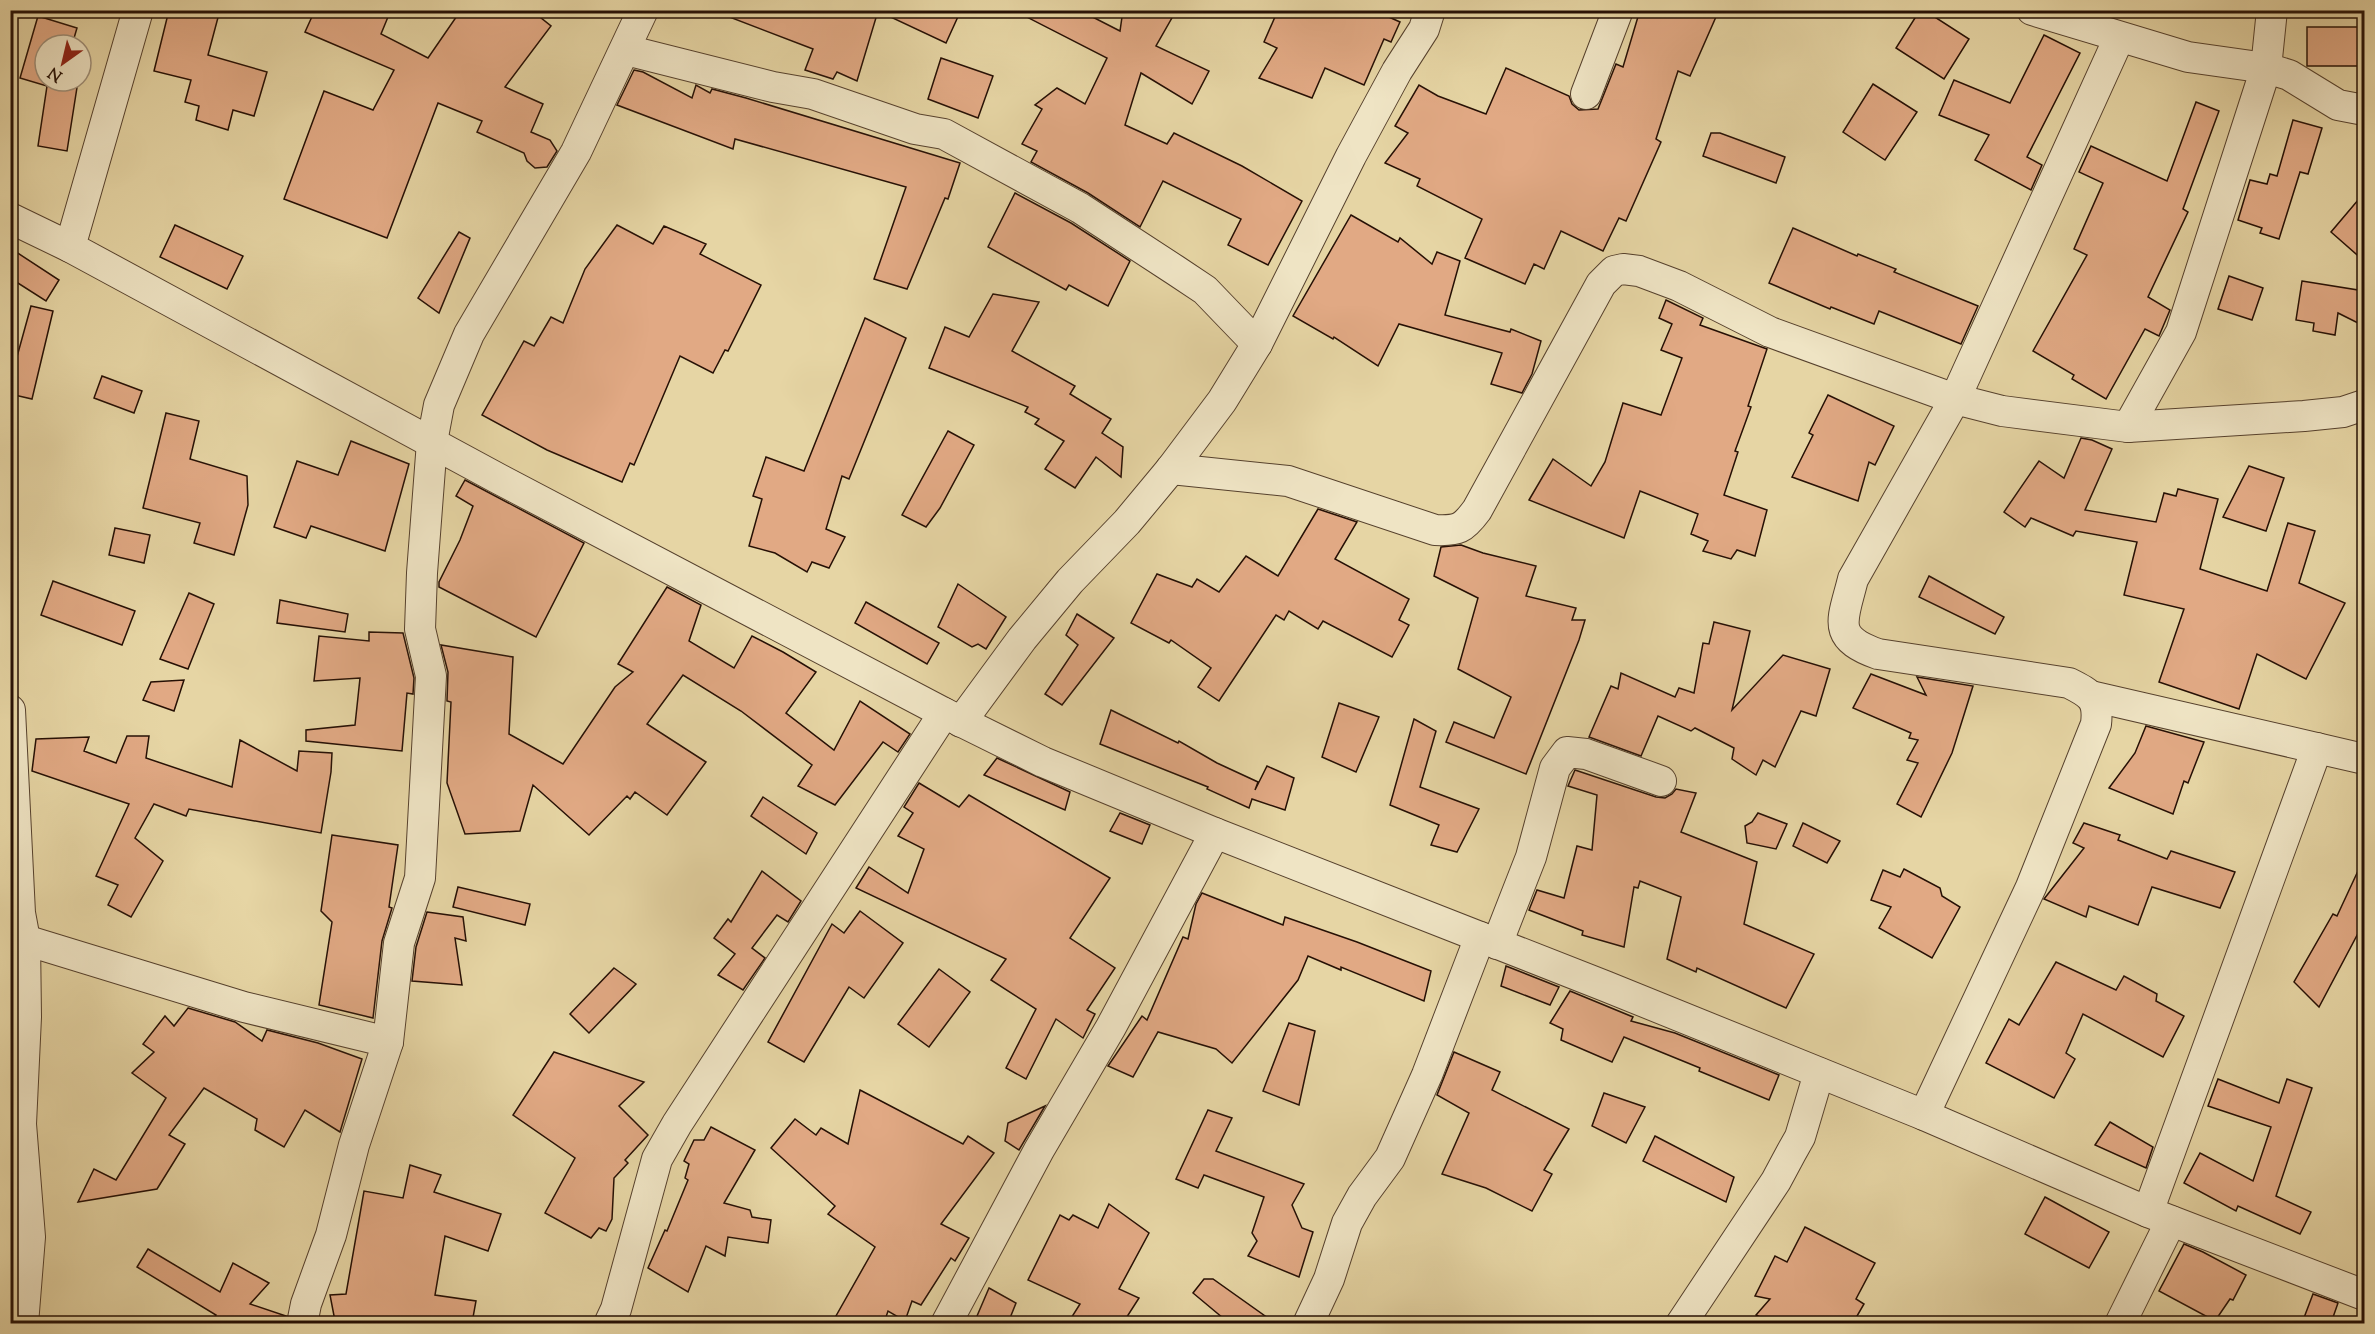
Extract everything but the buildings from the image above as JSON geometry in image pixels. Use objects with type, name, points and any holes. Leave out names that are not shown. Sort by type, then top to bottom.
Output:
[{"type":"street","points":[[70,247],[138,10]]},
{"type":"street","points":[[302,1323],[306,1304],[331,1235],[354,1145],[388,1042],[399,943],[420,878],[431,676],[420,629],[422,573],[432,442],[439,405],[469,334],[576,152],[644,10]]},
{"type":"street","points":[[609,1323],[616,1310],[657,1159],[696,1094],[953,717],[1070,581],[1127,522],[1172,469],[1222,401],[1257,344],[1351,156],[1397,71],[1424,29],[1430,10]]},
{"type":"street","points":[[1586,94],[1618,10]]},
{"type":"street","points":[[2032,10],[2118,38],[2188,57],[2266,68],[2289,75],[2338,105],[2364,110]]},
{"type":"street","points":[[2128,427],[2181,332],[2266,68],[2272,10]]},
{"type":"street","points":[[2118,38],[1955,399],[1853,579],[1843,627],[1847,637],[1855,645],[1878,654],[2069,683],[2091,696],[2364,759]]},
{"type":"street","points":[[626,50],[773,87],[813,94],[915,129],[944,134],[1080,208],[1205,290],[1257,344]]},
{"type":"street","points":[[10,218],[70,247],[432,442],[953,717],[1043,762],[1215,833],[1924,1115],[2159,1217],[2364,1295]]},
{"type":"street","points":[[1172,469],[1288,481],[1434,530],[1453,531],[1464,527],[1477,510],[1601,284],[1614,271],[1623,269],[1679,286],[1770,332],[1955,399],[2002,411],[2128,427],[2304,416],[2363,406]]},
{"type":"street","points":[[1924,1115],[2031,887],[2096,724],[2098,708],[2091,696]]},
{"type":"street","points":[[10,710],[18,922],[26,1017],[21,1124],[30,1237],[23,1323]]},
{"type":"street","points":[[2120,1323],[2159,1217],[2317,748]]},
{"type":"street","points":[[1308,1323],[1329,1279],[1347,1224],[1362,1196],[1390,1158],[1489,941],[1531,857],[1555,768],[1567,752],[1586,754],[1661,782]]},
{"type":"street","points":[[946,1323],[1039,1150],[1111,1027],[1215,833]]},
{"type":"street","points":[[18,922],[244,1007],[388,1042]]},
{"type":"street","points":[[1681,1323],[1776,1181],[1800,1137],[1819,1073]]}]
